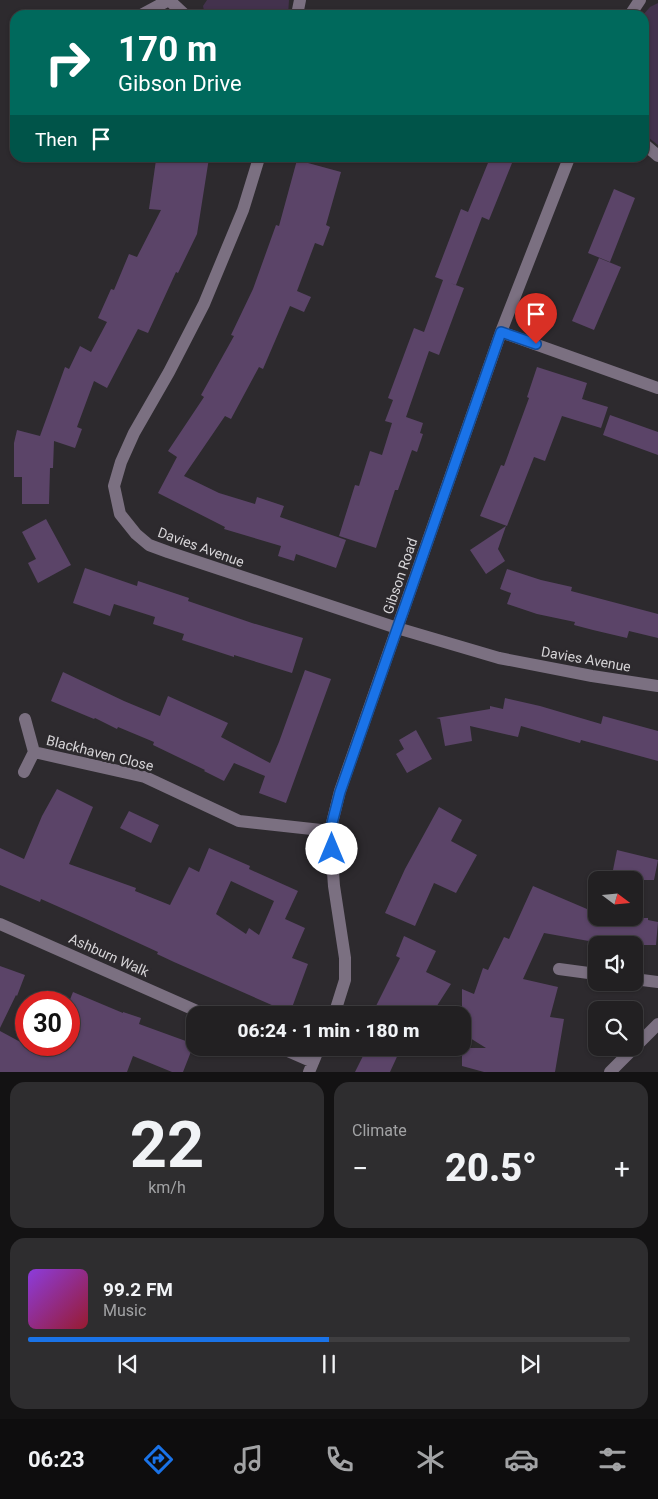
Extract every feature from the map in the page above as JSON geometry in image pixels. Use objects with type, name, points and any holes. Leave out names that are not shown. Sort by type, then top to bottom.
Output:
[{"type":"street","points":[[151,10],[169,0],[180,10]]},
{"type":"street","name":"Davies Avenue","points":[[258,162],[244,210],[204,304],[169,372],[134,433],[121,462],[114,486],[120,514],[136,534],[161,550],[397,628],[499,658],[592,676],[658,686]]},
{"type":"street","name":"Gibson Road","points":[[337,1006],[345,980],[345,958],[334,886],[330,831],[340,792],[501,332],[567,162]]},
{"type":"street","points":[[501,332],[658,388]]},
{"type":"street","name":"Blackhaven Close","points":[[24,772],[34,752],[25,719]]},
{"type":"street","name":"Blackhaven Close","points":[[34,752],[145,777],[239,821],[330,831]]},
{"type":"street","name":"Ashburn Walk","points":[[0,924],[186,1006]]},
{"type":"street","points":[[559,969],[588,973]]},
{"type":"street","points":[[643,980],[658,982]]},
{"type":"street","points":[[610,1072],[658,1024]]},
{"type":"street","points":[[293,1056],[311,1067]]},
{"type":"shaded area","points":[[207,0],[289,0],[288,10],[204,10],[203,6]]},
{"type":"shaded area","points":[[658,3],[658,145],[649,138],[649,10],[647,10]]},
{"type":"building","points":[[156,162],[208,162],[197,234],[178,273],[176,272],[148,333],[138,329],[107,388],[94,381],[77,427],[82,429],[75,448],[54,441],[53,468],[50,468],[49,504],[22,504],[22,477],[14,477],[14,443],[17,430],[40,436],[65,367],[69,369],[80,346],[91,352],[107,322],[98,318],[111,289],[114,290],[129,254],[137,257],[161,210],[149,209]]},
{"type":"building","points":[[296,162],[304,162],[341,172],[326,225],[330,227],[323,246],[315,243],[297,291],[311,297],[304,312],[290,306],[263,369],[259,367],[231,419],[225,416],[184,476],[219,493],[255,504],[257,497],[284,506],[280,517],[346,540],[336,568],[296,554],[294,561],[278,556],[281,546],[224,529],[225,527],[158,493],[177,457],[168,451],[204,397],[201,395],[234,336],[231,335],[253,289],[276,225],[279,226]]},
{"type":"building","points":[[488,162],[512,162],[489,220],[482,217],[456,285],[450,283],[464,288],[439,355],[429,351],[406,417],[423,423],[420,433],[423,434],[417,452],[412,450],[398,490],[395,490],[376,548],[339,536],[355,485],[359,486],[370,451],[382,455],[392,423],[385,421],[393,400],[388,398],[414,328],[424,332],[443,280],[435,277],[461,209],[468,212]]},
{"type":"building","points":[[614,189],[635,198],[610,262],[588,253]]},
{"type":"building","points":[[599,258],[621,267],[594,330],[572,321]]},
{"type":"building","points":[[537,367],[587,383],[582,399],[608,407],[601,428],[562,416],[545,461],[534,457],[507,526],[480,516],[501,465],[504,466],[529,398],[527,397]]},
{"type":"building","points":[[610,415],[658,432],[658,455],[603,435]]},
{"type":"building","points":[[46,519],[71,565],[38,583],[28,563],[36,559],[22,532]]},
{"type":"building","points":[[506,526],[498,549],[505,561],[486,574],[470,550]]},
{"type":"building","points":[[85,568],[137,586],[138,581],[189,598],[188,601],[303,638],[292,673],[182,640],[184,634],[153,624],[155,617],[114,604],[110,616],[73,603]]},
{"type":"building","points":[[507,569],[541,580],[572,587],[571,591],[658,614],[658,638],[629,631],[627,638],[574,625],[575,622],[537,614],[507,604],[511,593],[500,589]]},
{"type":"building","points":[[305,670],[331,679],[286,803],[259,793],[265,776],[234,763],[224,781],[153,745],[154,742],[118,727],[117,729],[95,718],[51,701],[63,672],[160,716],[168,696],[228,723],[221,737],[270,763]]},
{"type":"building","points":[[505,698],[601,724],[603,716],[658,731],[658,761],[581,740],[580,743],[521,726],[518,737],[470,726],[472,741],[445,746],[440,719],[436,718],[490,709],[490,706],[503,709]]},
{"type":"building","points":[[416,730],[432,759],[407,773],[396,754],[404,749],[399,740]]},
{"type":"building","points":[[57,789],[93,807],[69,864],[136,888],[135,891],[170,905],[189,867],[199,872],[209,848],[250,866],[249,869],[298,891],[285,919],[305,928],[292,958],[308,964],[293,1006],[274,1006],[174,962],[157,954],[158,952],[41,899],[40,902],[0,885],[0,848],[24,859],[42,816]],"holes":[[[231,881],[274,901],[259,935],[249,928],[246,934],[216,914]]]},
{"type":"building","points":[[439,807],[462,820],[451,841],[477,855],[456,893],[434,883],[415,926],[385,913],[405,869]]},
{"type":"building","points":[[129,811],[159,825],[151,843],[120,828]]},
{"type":"building","points":[[617,850],[658,860],[654,880],[643,880],[643,871],[613,871]]},
{"type":"building","points":[[533,886],[588,909],[588,926],[643,926],[643,918],[658,922],[656,945],[643,945],[643,936],[588,936],[588,941],[544,933],[523,979],[558,987],[550,1017],[564,1019],[555,1072],[484,1072],[462,1066],[462,1056],[471,1056],[471,1048],[486,1048],[471,1039],[471,1006],[462,1006],[462,989],[474,994],[483,968],[488,970],[504,937],[509,939]]},
{"type":"building","points":[[404,936],[436,951],[426,972],[451,984],[437,1006],[376,1006],[400,958],[396,956]]},
{"type":"building","points":[[0,966],[25,975],[19,991],[15,991],[15,997],[0,1028]]},
{"type":"building","points":[[80,995],[123,1013],[141,1018],[139,1024],[186,1041],[186,1056],[189,1056],[183,1072],[172,1072],[133,1056],[127,1072],[0,1072],[0,1031],[15,1039],[15,1056],[80,1056]]},
{"type":"building","points":[[363,1056],[397,1056],[390,1072],[355,1072]]},
{"type":"route","points":[[332,849],[330,831],[340,792],[501,332],[536,344]]}]
